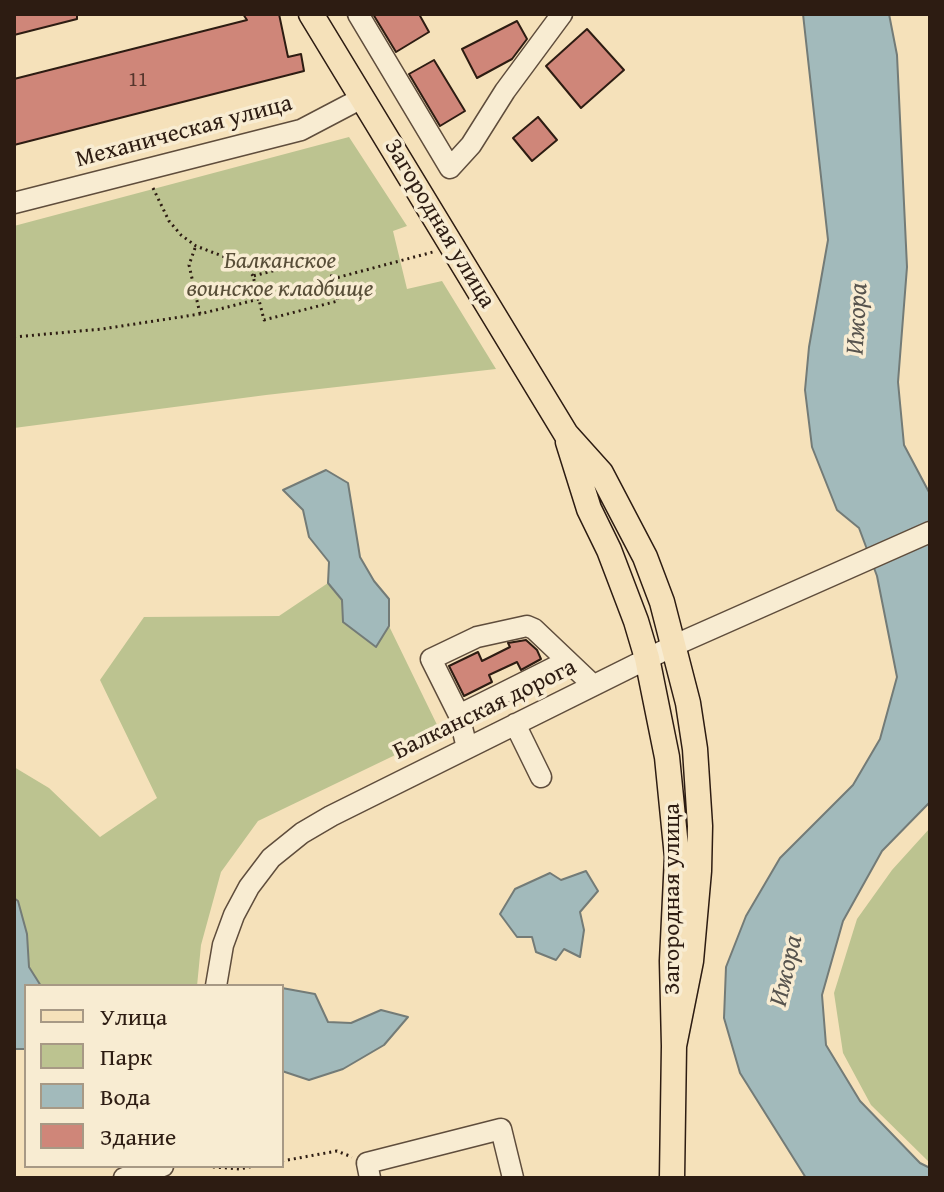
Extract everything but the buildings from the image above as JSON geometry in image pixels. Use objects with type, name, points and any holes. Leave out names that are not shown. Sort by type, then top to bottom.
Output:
[{"type":"main road","name":"Загородная улица","points":[[311,14],[566,434],[601,473],[620,505],[650,572],[675,645],[695,749],[700,826],[691,961],[674,1046]]},
{"type":"main road","name":"Загородная улица","points":[[566,434],[589,509],[623,584],[647,658],[667,757],[677,857],[672,961],[672,1178]]},
{"type":"street","points":[[358,14],[450,168],[471,145],[505,91],[562,14]]},
{"type":"street","name":"Механическая улица","points":[[14,203],[301,130],[362,98]]},
{"type":"street","name":"Балканская дорога","points":[[216,984],[223,945],[249,887],[271,858],[302,833],[647,658],[930,532]]},
{"type":"street","points":[[467,748],[459,715],[431,659],[477,637],[527,626],[593,685]]},
{"type":"street","points":[[459,715],[567,661]]},
{"type":"street","points":[[515,724],[541,777]]},
{"type":"street","points":[[368,1170],[501,1129],[513,1178]]},
{"type":"street","points":[[124,1178],[156,1168]]},
{"type":"path","points":[[151,178],[159,205],[169,221],[196,246],[246,265],[253,276],[264,320],[338,301],[327,257],[253,276]]},
{"type":"path","points":[[332,279],[428,255],[450,243]]},
{"type":"path","points":[[196,246],[189,265],[200,314]]},
{"type":"path","points":[[14,337],[102,329],[200,314],[259,299]]},
{"type":"path","points":[[284,1161],[337,1151],[368,1170]]},
{"type":"green space","name":"Балканское воинское кладбище","points":[[349,137],[407,226],[393,231],[407,289],[442,281],[496,369],[14,428],[14,226]]},
{"type":"green space","points":[[328,583],[376,646],[389,626],[441,733],[258,821],[221,872],[201,945],[197,984],[40,984],[29,967],[27,934],[18,901],[14,898],[14,767],[49,788],[100,837],[157,798],[100,680],[144,617],[279,616]]},
{"type":"green space","points":[[930,828],[930,1163],[871,1105],[843,1053],[834,993],[857,919],[892,870]]},
{"type":"water","name":"Ижора","points":[[803,14],[889,14],[897,55],[907,267],[898,382],[904,445],[930,494],[930,802],[882,851],[843,921],[822,995],[826,1045],[860,1101],[920,1163],[930,1168],[930,1178],[806,1178],[740,1073],[724,1018],[726,967],[746,916],[780,858],[853,785],[880,739],[897,677],[877,576],[859,528],[837,510],[812,447],[805,390],[809,347],[828,240]]},
{"type":"water","points":[[326,470],[348,483],[360,557],[389,599],[389,626],[376,647],[343,622],[342,600],[328,583],[329,562],[309,537],[303,510],[283,490]]},
{"type":"water","points":[[586,871],[598,891],[580,912],[584,930],[580,957],[564,949],[556,960],[536,952],[532,937],[517,937],[500,914],[515,889],[550,873],[561,880]]},
{"type":"water","points":[[14,898],[18,901],[27,934],[29,967],[40,984],[24,984],[24,1049],[14,1049]]},
{"type":"water","points":[[284,988],[315,994],[328,1022],[351,1023],[381,1010],[408,1017],[384,1045],[343,1069],[309,1080],[284,1072]]}]
